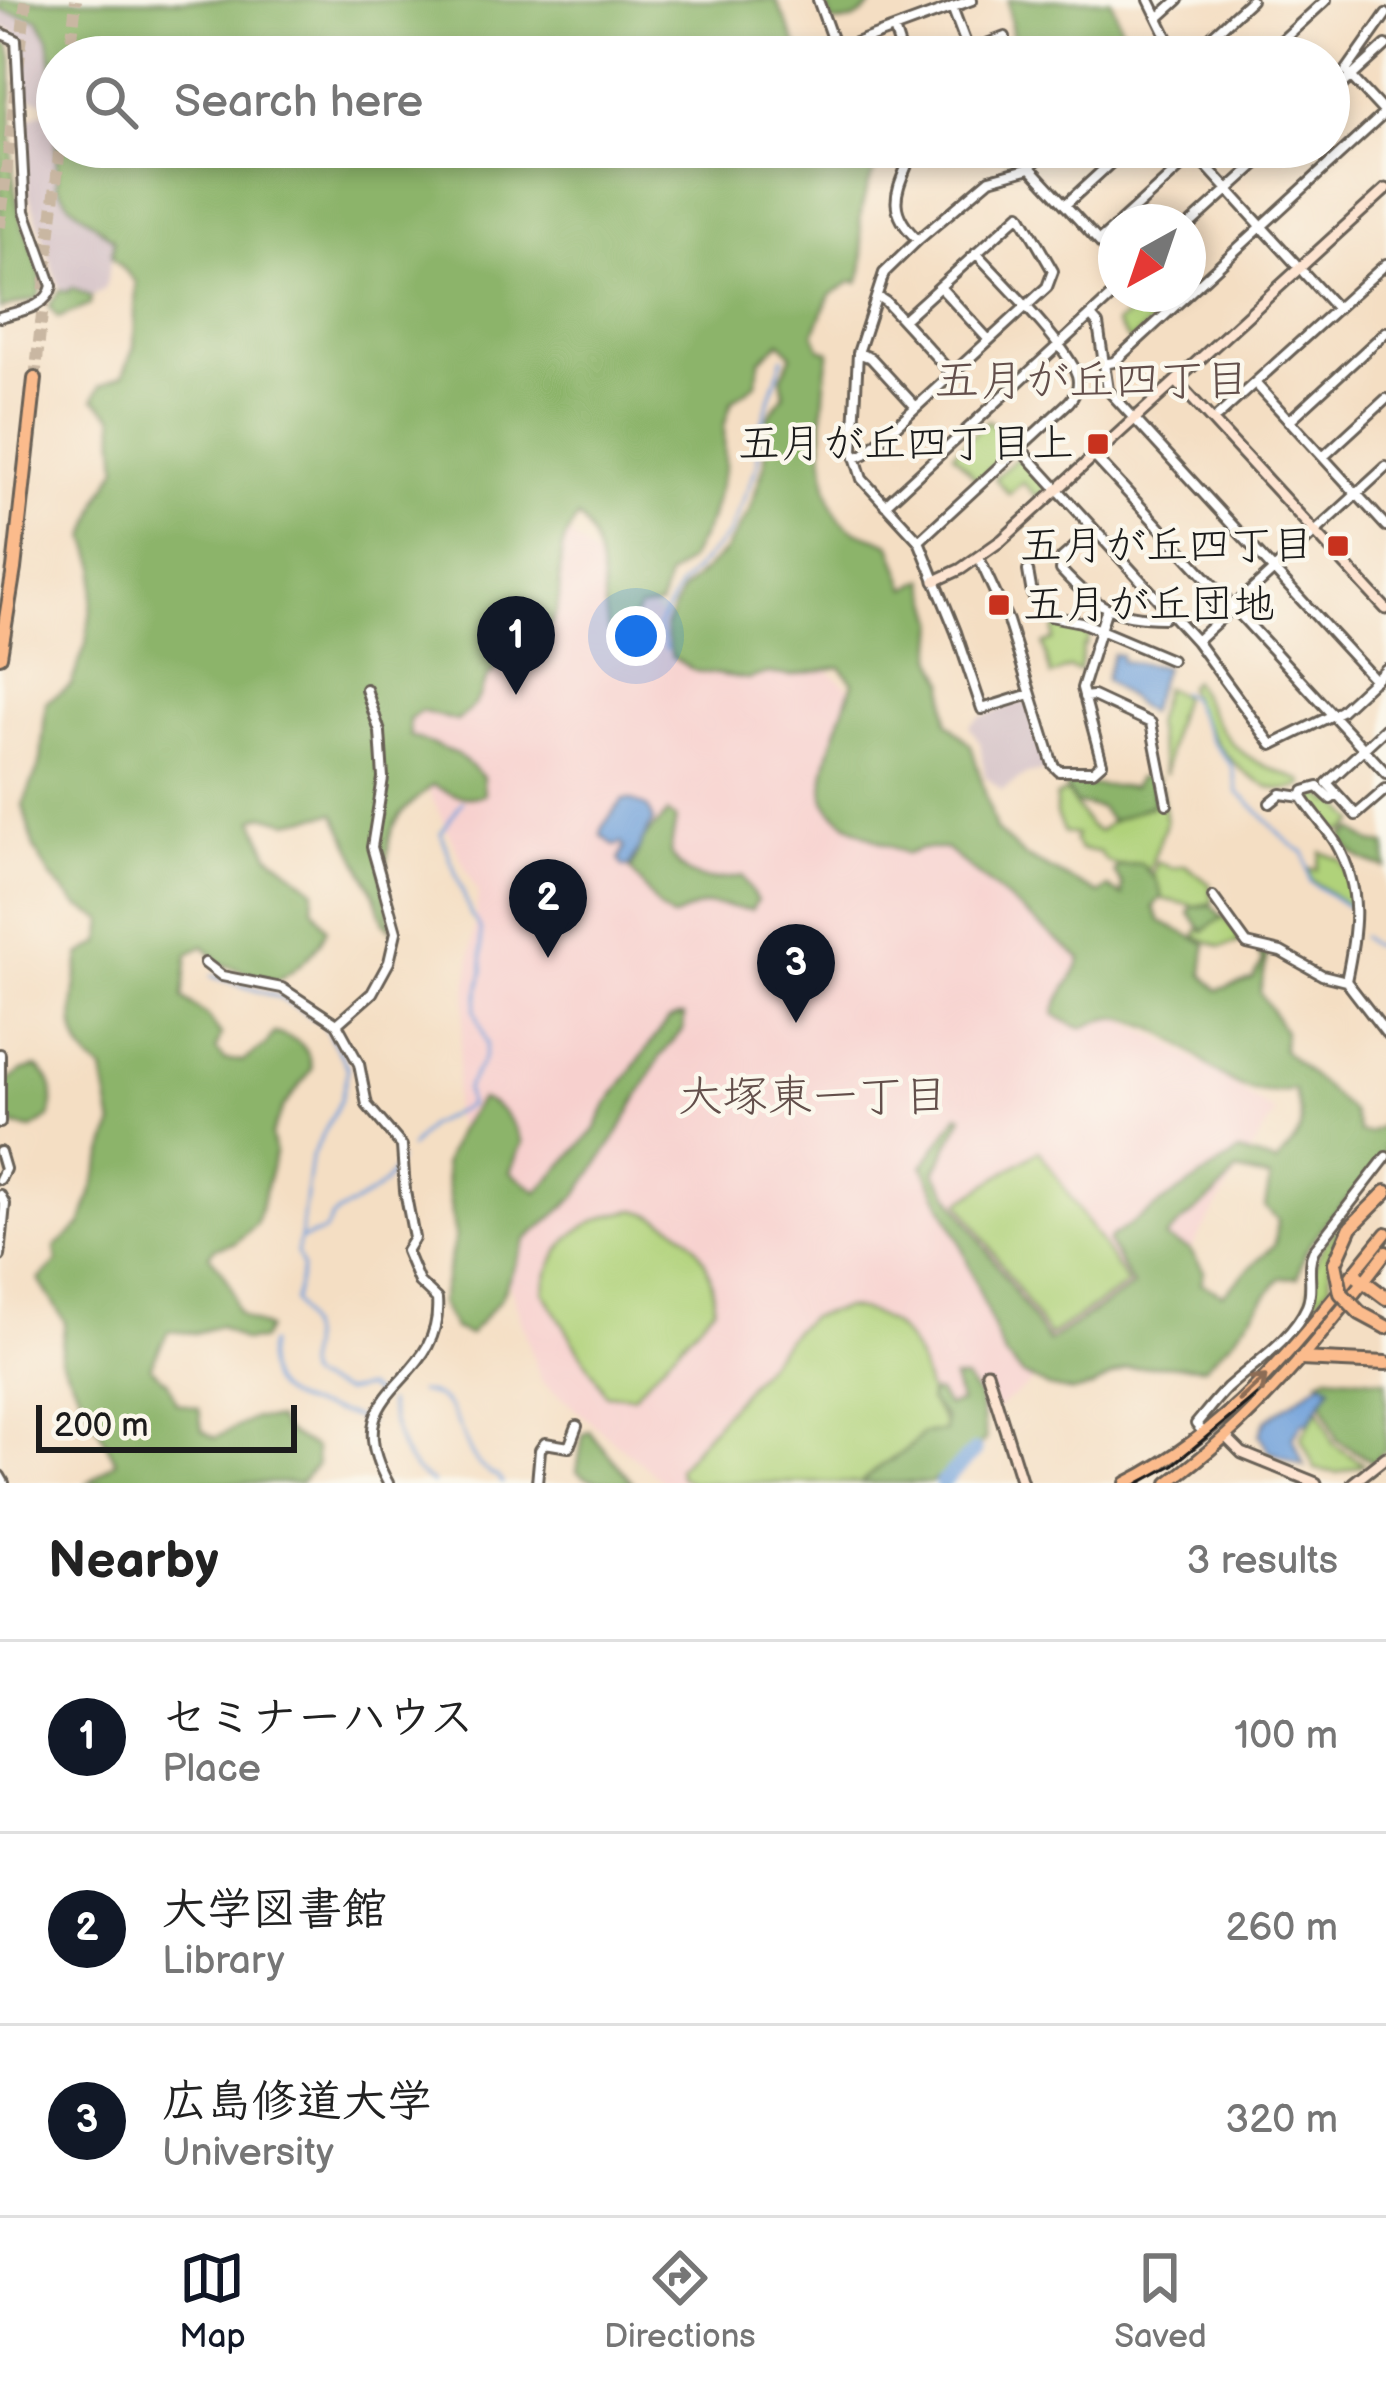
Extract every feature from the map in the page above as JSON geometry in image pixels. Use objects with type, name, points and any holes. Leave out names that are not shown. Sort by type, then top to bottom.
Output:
[{"type":"highway","points":[[0,656],[35,379]]},
{"type":"highway","points":[[1386,1192],[1351,1227],[1335,1263],[1341,1292],[1360,1313],[1386,1328]]},
{"type":"highway","points":[[1359,1278],[1386,1298]]},
{"type":"highway","points":[[1300,1359],[1386,1363]]},
{"type":"main road","points":[[1168,1483],[1265,1402],[1359,1278],[1386,1233]]},
{"type":"main road","points":[[1126,1483],[1204,1433],[1294,1350],[1386,1252]]},
{"type":"street","points":[[818,0],[831,36]]},
{"type":"street","points":[[875,36],[972,0]]},
{"type":"street","points":[[1149,0],[1167,36]]},
{"type":"street","points":[[1158,18],[1178,0]]},
{"type":"street","points":[[1212,36],[1251,0]]},
{"type":"street","points":[[1287,36],[1326,0]]},
{"type":"street","points":[[952,8],[962,36]]},
{"type":"street","points":[[1350,63],[1386,14]]},
{"type":"street","points":[[894,29],[896,36]]},
{"type":"street","points":[[0,33],[16,40],[25,211],[52,286],[50,296],[41,303],[0,317]]},
{"type":"street","points":[[1350,146],[1386,113],[1351,77],[1386,45]]},
{"type":"street","points":[[907,168],[895,206],[897,219],[918,240]]},
{"type":"street","points":[[1026,168],[992,177],[884,272],[858,352],[855,458],[862,479],[919,541],[982,709],[1030,694]]},
{"type":"street","points":[[1031,168],[1098,241]]},
{"type":"street","points":[[1065,205],[1105,168]]},
{"type":"street","points":[[1138,204],[1174,168]]},
{"type":"street","points":[[1208,168],[1295,263]]},
{"type":"street","points":[[1206,210],[1252,168]]},
{"type":"street","points":[[1206,277],[1326,168]]},
{"type":"street","points":[[935,581],[979,558],[1058,490],[1386,189]]},
{"type":"street","points":[[855,458],[865,454],[1049,285],[1054,273],[1020,214],[903,320]]},
{"type":"street","points":[[919,541],[1076,394],[1076,372],[1026,306],[976,253]]},
{"type":"street","points":[[1218,416],[1386,264]]},
{"type":"street","points":[[1304,273],[1337,309]]},
{"type":"street","points":[[940,286],[989,340]]},
{"type":"street","points":[[877,296],[952,374]]},
{"type":"street","points":[[885,505],[1098,309]]},
{"type":"street","points":[[1104,364],[1114,362],[1168,312]]},
{"type":"street","points":[[1091,316],[1097,325],[1108,390],[1375,680]]},
{"type":"street","points":[[1289,421],[1386,332]]},
{"type":"street","points":[[858,352],[871,358],[916,407]]},
{"type":"street","points":[[1176,381],[1386,609]]},
{"type":"street","points":[[1255,383],[1386,526]]},
{"type":"street","points":[[1323,457],[1386,399]]},
{"type":"street","points":[[1020,448],[1196,641],[1272,745],[1333,716],[1386,670]]},
{"type":"street","points":[[1094,456],[1386,773]]},
{"type":"street","points":[[1196,641],[1386,466]]},
{"type":"street","points":[[1094,530],[1062,558],[1059,567],[1090,602],[1142,618],[1164,618],[1170,612]]},
{"type":"street","points":[[979,558],[1008,622],[1053,765],[1059,770],[1093,771],[1102,763],[1082,688],[1107,608]]},
{"type":"street","points":[[1028,571],[1032,594],[1049,616],[1081,622],[1171,660]]},
{"type":"street","points":[[337,1024],[372,993],[389,962],[396,932],[372,847],[383,778],[380,732],[366,689]]},
{"type":"street","points":[[1084,697],[1094,695],[1151,723],[1167,804]]},
{"type":"street","points":[[1386,728],[1327,783],[1356,815],[1386,789]]},
{"type":"street","points":[[1302,797],[1304,791],[1318,787],[1331,799],[1336,794]]},
{"type":"street","points":[[1270,803],[1280,794],[1302,797],[1333,838],[1356,889],[1346,981]]},
{"type":"street","points":[[1214,897],[1247,944],[1281,952],[1322,975],[1346,981],[1386,1033]]},
{"type":"street","points":[[205,963],[222,976],[282,988],[337,1024],[359,1064],[367,1105],[402,1146],[414,1238],[406,1251],[409,1265],[437,1299],[438,1318],[429,1349],[394,1384],[373,1429],[371,1451],[388,1483]]},
{"type":"street","points":[[0,1054],[0,1123]]},
{"type":"street","points":[[0,1152],[5,1169],[0,1179]]},
{"type":"street","points":[[1204,1433],[1196,1424],[1273,1349],[1304,1310],[1309,1301],[1312,1254],[1386,1157]]},
{"type":"street","points":[[0,1195],[4,1213],[0,1256]]},
{"type":"street","points":[[987,1372],[1022,1483]]},
{"type":"street","points":[[537,1483],[540,1450],[545,1443],[569,1447],[577,1426]]},
{"type":"street","points":[[1227,1438],[1242,1453],[1316,1483]]},
{"type":"street","points":[[1353,1483],[1386,1457]]},
{"type":"shaded area","points":[[0,10],[38,19],[48,36],[36,36],[36,100],[23,96],[23,49],[12,30],[0,27]]},
{"type":"shaded area","points":[[36,115],[36,168],[58,168],[69,203],[115,241],[105,289],[91,297],[72,288],[60,290],[29,195],[24,140],[30,118]]},
{"type":"shaded area","points":[[561,527],[707,659],[810,656],[862,698],[930,831],[1089,954],[1086,1002],[1171,1044],[1275,1113],[1166,1289],[898,1483],[665,1483],[541,1381],[453,1112],[478,894],[396,723]]},
{"type":"shaded area","points":[[1024,701],[1029,704],[1047,771],[1027,774],[1002,791],[985,776],[980,742],[969,726],[980,717]]},
{"type":"green space","points":[[0,0],[776,0],[792,36],[48,36],[38,19],[0,10]]},
{"type":"green space","points":[[824,0],[876,0],[857,18],[832,22]]},
{"type":"green space","points":[[1008,0],[1111,0],[1125,36],[1012,36]]},
{"type":"green space","points":[[0,41],[9,45],[12,58],[17,199],[41,277],[38,298],[0,309]]},
{"type":"green space","points":[[57,168],[875,168],[861,212],[863,255],[858,283],[853,281],[830,295],[814,333],[820,348],[830,352],[823,413],[824,464],[833,506],[847,525],[891,545],[907,589],[925,579],[937,621],[934,657],[945,681],[947,722],[971,745],[996,830],[1023,855],[1099,894],[1108,887],[1122,896],[1122,884],[1114,872],[1117,867],[1140,863],[1156,880],[1162,896],[1153,907],[1160,921],[1206,944],[1203,975],[1218,990],[1253,979],[1263,961],[1258,953],[1268,955],[1260,992],[1284,1031],[1283,1050],[1351,1111],[1359,1132],[1386,1124],[1384,1152],[1375,1168],[1323,1225],[1303,1258],[1298,1277],[1280,1278],[1233,1339],[1204,1367],[1126,1369],[1073,1392],[1023,1375],[1004,1355],[959,1240],[923,1166],[959,1114],[963,1116],[935,1172],[1048,1342],[1133,1286],[1110,1238],[1239,1152],[1276,1163],[1300,1131],[1300,1114],[1294,1090],[1251,1090],[1235,1084],[1155,1030],[1115,1018],[1082,1027],[1054,1014],[1081,959],[946,849],[907,854],[862,833],[832,811],[823,791],[824,777],[853,682],[840,667],[748,679],[695,671],[672,657],[665,627],[682,591],[724,552],[749,512],[765,463],[768,417],[784,394],[781,377],[792,355],[780,342],[760,360],[756,384],[732,401],[724,426],[725,467],[710,520],[689,560],[668,577],[660,606],[639,609],[623,639],[608,632],[597,555],[578,517],[565,540],[558,605],[547,630],[498,667],[475,704],[457,721],[421,711],[409,720],[410,736],[457,754],[483,777],[484,794],[464,797],[433,785],[399,817],[382,878],[392,930],[384,923],[335,813],[288,822],[264,815],[254,819],[269,854],[314,889],[313,907],[327,929],[305,960],[274,982],[219,963],[204,946],[188,954],[183,998],[207,1016],[221,1035],[216,1049],[225,1060],[243,1061],[265,1046],[274,1033],[300,1044],[310,1061],[312,1069],[283,1108],[271,1135],[275,1154],[256,1224],[235,1243],[215,1248],[209,1255],[232,1289],[238,1312],[267,1328],[261,1340],[243,1341],[219,1326],[195,1333],[168,1331],[150,1367],[168,1382],[176,1403],[199,1408],[202,1430],[215,1438],[255,1418],[277,1419],[285,1431],[315,1448],[317,1464],[300,1483],[88,1483],[116,1461],[60,1358],[65,1322],[39,1280],[57,1262],[55,1247],[81,1225],[113,1126],[103,1071],[81,1048],[74,1019],[80,955],[101,943],[104,920],[78,906],[50,876],[34,848],[23,805],[41,761],[46,702],[71,685],[86,644],[97,567],[87,537],[100,498],[118,467],[114,416],[94,399],[100,386],[123,375],[134,347],[136,282],[112,257],[114,240],[69,203],[57,185]],"holes":[[[1237,1171],[1270,1179],[1265,1207],[1278,1220],[1275,1244],[1223,1294],[1201,1283],[1204,1271],[1189,1249],[1165,1238]]]},
{"type":"green space","points":[[72,288],[91,297],[90,305],[58,318],[49,306],[60,290]]},
{"type":"green space","points":[[1132,312],[1163,312],[1130,342],[1116,324]]},
{"type":"green space","points":[[988,420],[1011,446],[978,481],[953,453]]},
{"type":"green space","points":[[1017,458],[1047,484],[1037,497],[1022,482],[1009,494],[995,478]]},
{"type":"green space","points":[[1055,625],[1089,636],[1079,671],[1069,668],[1051,676],[1043,644],[1053,640]]},
{"type":"green space","points":[[1193,681],[1235,746],[1304,785],[1286,790],[1249,776],[1203,723],[1187,687]]},
{"type":"green space","points":[[1164,687],[1182,696],[1165,775],[1154,724]]},
{"type":"green space","points":[[1138,778],[1158,780],[1152,789],[1154,803],[1111,822],[1100,808],[1076,804],[1064,784],[1133,787]]},
{"type":"green space","points":[[1161,788],[1166,823],[1149,871],[1139,863],[1116,865],[1099,852],[1080,850],[1076,835],[1064,833],[1056,815],[1056,797],[1066,792],[1090,827],[1099,832],[1114,818],[1152,806]]},
{"type":"green space","points":[[1316,790],[1332,803],[1336,800],[1356,822],[1344,832],[1329,828],[1307,797]]},
{"type":"green space","points":[[668,813],[676,819],[670,853],[677,863],[702,878],[742,876],[757,901],[751,910],[705,905],[672,918],[659,908],[631,870],[642,841]]},
{"type":"green space","points":[[1353,830],[1372,843],[1386,845],[1386,868],[1350,850],[1343,837]]},
{"type":"green space","points":[[1321,852],[1341,860],[1350,880],[1352,909],[1311,880],[1308,868],[1317,870]]},
{"type":"green space","points":[[1157,862],[1173,868],[1185,865],[1210,884],[1213,903],[1195,906],[1162,899],[1153,874]]},
{"type":"green space","points":[[1208,905],[1222,918],[1203,931],[1189,913],[1192,907]]},
{"type":"green space","points":[[1222,915],[1238,932],[1240,942],[1221,947],[1195,936],[1198,930],[1205,931]]},
{"type":"green space","points":[[684,1016],[683,1029],[660,1057],[618,1134],[576,1197],[526,1240],[500,1299],[469,1335],[454,1329],[440,1303],[455,1237],[444,1164],[458,1130],[480,1099],[501,1110],[514,1128],[522,1142],[510,1172],[538,1192],[595,1130],[608,1103],[667,1021]]},
{"type":"green space","points":[[37,1067],[52,1089],[50,1117],[32,1129],[15,1126],[3,1118],[3,1085]]},
{"type":"green space","points":[[1039,1150],[1128,1284],[1049,1336],[960,1202]]},
{"type":"green space","points":[[636,1210],[669,1223],[693,1243],[709,1272],[714,1307],[633,1396],[606,1394],[543,1291],[555,1257],[574,1234],[601,1218]]},
{"type":"green space","points":[[1346,1219],[1329,1255],[1330,1284],[1307,1313],[1316,1262]]},
{"type":"green space","points":[[844,1308],[879,1317],[904,1336],[920,1364],[945,1432],[922,1434],[861,1483],[693,1483],[680,1477],[678,1468],[794,1330],[809,1317]]},
{"type":"green space","points":[[1328,1375],[1386,1380],[1386,1449],[1373,1462],[1337,1440],[1322,1401],[1331,1386],[1319,1379]]},
{"type":"green space","points":[[953,1379],[965,1379],[979,1397],[986,1439],[959,1465],[930,1483],[861,1483],[922,1434],[945,1431],[945,1418],[929,1401],[931,1392],[938,1393],[947,1406],[960,1402]]},
{"type":"green space","points":[[1319,1408],[1333,1444],[1364,1464],[1337,1473],[1315,1469],[1301,1438]]},
{"type":"green space","points":[[589,1431],[633,1483],[596,1480],[577,1472],[583,1435]]},
{"type":"water","points":[[1113,654],[1121,655],[1121,661],[1164,667],[1148,713],[1105,680]]},
{"type":"water","points":[[623,800],[648,808],[653,821],[629,867],[619,861],[621,843],[615,846],[601,835]]},
{"type":"water","points":[[1322,1381],[1331,1386],[1308,1423],[1304,1421],[1293,1437],[1304,1466],[1269,1451],[1259,1435],[1265,1421]]},
{"type":"waterway","points":[[666,649],[658,626],[680,586],[729,534],[758,464],[759,432],[783,357]]},
{"type":"waterway","points":[[1180,692],[1189,697],[1211,740],[1232,766],[1238,793],[1304,852],[1310,882],[1351,909]]},
{"type":"waterway","points":[[410,1148],[429,1125],[468,1106],[466,1089],[487,1044],[475,1010],[483,971],[480,928],[441,833],[462,802]]},
{"type":"waterway","points":[[1362,937],[1371,945],[1386,946]]},
{"type":"waterway","points":[[212,976],[281,998],[323,1024],[348,1068],[341,1099],[311,1158],[300,1238]]},
{"type":"waterway","points":[[380,1397],[366,1388],[344,1392],[307,1378],[308,1336],[294,1301],[302,1268],[297,1253],[299,1240],[325,1231],[332,1217],[378,1189],[399,1160]]},
{"type":"waterway","points":[[269,1344],[266,1367],[271,1383],[282,1394],[369,1423]]},
{"type":"waterway","points":[[419,1392],[446,1405],[474,1458],[502,1483]]},
{"type":"waterway","points":[[388,1403],[406,1458],[432,1483]]},
{"type":"waterway","points":[[942,1483],[975,1451]]},
{"type":"tunnel","points":[[0,227],[26,0]]},
{"type":"tunnel","points":[[72,36],[76,0]]},
{"type":"tunnel","points":[[35,379],[58,168]]},
{"type":"tram line","points":[[1139,1483],[1173,1465],[1257,1395]]},
{"type":"place","name":"五月が丘四丁目上","points":[[1098,444]]},
{"type":"place","name":"五月が丘四丁目","points":[[1338,546]]},
{"type":"place","name":"五月が丘団地","points":[[999,605]]},
{"type":"place","name":"セミナーハウス","points":[[516,695]]},
{"type":"place","name":"大学図書館","points":[[548,958]]},
{"type":"place","name":"広島修道大学","points":[[796,1023]]},
{"type":"district","name":"五月が丘四丁目","points":[[1092,381]]},
{"type":"district","name":"大塚東一丁目","points":[[813,1097]]}]
